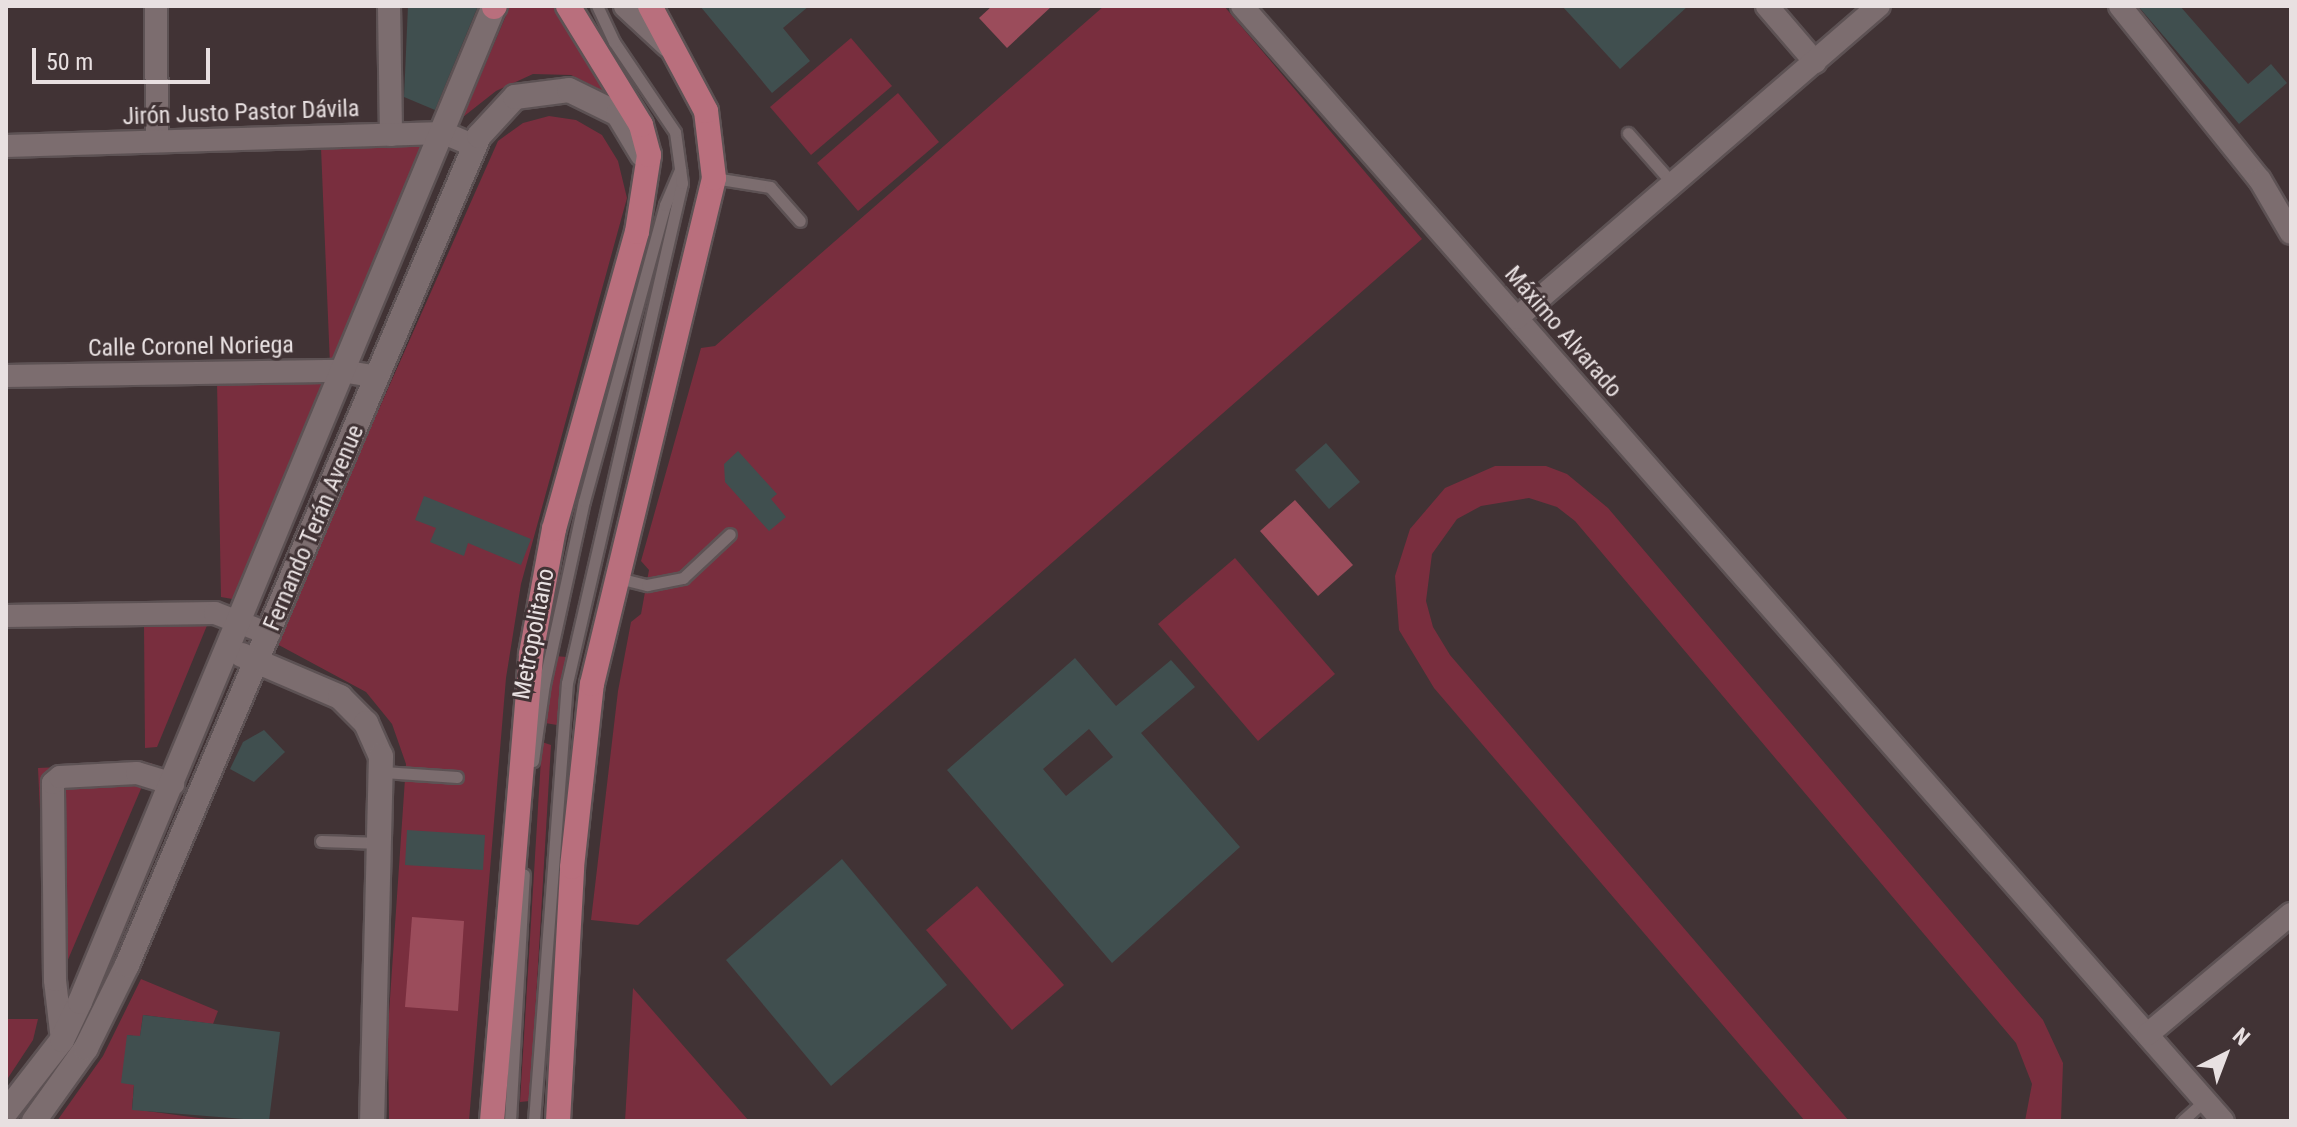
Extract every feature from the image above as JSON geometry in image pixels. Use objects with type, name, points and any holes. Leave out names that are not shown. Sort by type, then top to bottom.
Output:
[{"type":"main road","name":"Fernando Terán Avenue","points":[[6,1112],[62,1040],[173,784],[494,6]]},
{"type":"main road","points":[[492,1121],[531,654],[554,529],[637,232],[649,155],[641,125],[568,6]]},
{"type":"main road","points":[[626,6],[681,58]]},
{"type":"main road","points":[[558,1121],[572,867],[592,684],[614,577],[714,178],[712,131],[681,58],[650,6]]},
{"type":"main road","name":"Fernando Terán Avenue","points":[[34,1121],[55,1097],[100,1021],[258,661],[474,146],[495,114],[515,97],[569,90],[618,114],[636,139],[647,176]]},
{"type":"main road","points":[[229,649],[340,697],[366,723],[383,772],[372,1121]]},
{"type":"street","points":[[156,6],[157,141]]},
{"type":"street","points":[[389,6],[391,135]]},
{"type":"street","name":"Máximo Alvarado","points":[[1242,6],[2223,1121]]},
{"type":"street","points":[[1767,6],[1815,62]]},
{"type":"street","points":[[1517,318],[1879,6]]},
{"type":"street","points":[[2120,6],[2260,180],[2291,233]]},
{"type":"street","name":"Jirón Justo Pastor Dávila","points":[[6,146],[444,133],[474,146]]},
{"type":"street","name":"Calle Coronel Noriega","points":[[6,376],[341,371],[377,377]]},
{"type":"street","points":[[6,616],[215,613],[269,634]]},
{"type":"street","points":[[62,1040],[55,980],[53,783],[60,777],[137,773],[173,784]]},
{"type":"street","points":[[2148,1034],[2291,914]]},
{"type":"lane","name":"Metropolitano","points":[[534,1121],[567,683],[676,221],[680,169],[675,132],[614,42],[597,6]]},
{"type":"lane","points":[[1628,133],[1673,184]]},
{"type":"lane","name":"Metropolitano","points":[[510,1121],[526,842],[544,684],[584,501],[665,205],[680,169]]},
{"type":"lane","points":[[714,178],[770,187],[800,221]]},
{"type":"lane","points":[[614,577],[647,585],[683,578],[730,534]]},
{"type":"lane","points":[[383,772],[457,777]]},
{"type":"lane","points":[[321,841],[382,843]]},
{"type":"lane","points":[[2182,1121],[2205,1100]]},
{"type":"shaded area","points":[[510,6],[561,6],[607,93],[571,75],[533,74],[496,91],[463,117]]},
{"type":"shaded area","points":[[992,6],[1052,6],[1007,48],[979,18]]},
{"type":"shaded area","points":[[1104,6],[1224,6],[1422,239],[638,925],[591,920],[618,691],[631,622],[641,614],[649,570],[641,561],[701,348],[715,346]]},
{"type":"shaded area","points":[[851,38],[892,86],[811,155],[770,107]]},
{"type":"shaded area","points":[[898,93],[939,142],[858,211],[817,163]]},
{"type":"shaded area","points":[[549,116],[576,120],[602,135],[618,161],[627,198],[521,584],[506,678],[469,1121],[389,1121],[388,1028],[406,764],[392,724],[366,692],[275,643],[498,141],[523,123]]},
{"type":"shaded area","points":[[427,144],[330,365],[321,148]]},
{"type":"shaded area","points":[[324,380],[238,600],[221,597],[217,381]]},
{"type":"shaded area","points":[[1495,466],[1546,466],[1567,474],[1608,508],[2043,1020],[2063,1063],[2061,1121],[2025,1121],[2032,1084],[2016,1043],[1575,521],[1557,507],[1529,498],[1481,506],[1457,519],[1432,554],[1426,601],[1433,627],[1450,655],[1849,1121],[1805,1121],[1434,688],[1399,630],[1395,576],[1410,529],[1445,488]]},
{"type":"shaded area","points":[[1295,500],[1353,565],[1318,596],[1260,531]]},
{"type":"shaded area","points":[[1235,558],[1335,674],[1258,741],[1158,624]]},
{"type":"shaded area","points":[[208,623],[157,747],[145,748],[144,625]]},
{"type":"shaded area","points":[[555,656],[567,657],[557,725],[545,723]]},
{"type":"shaded area","points":[[542,742],[551,745],[530,1101],[520,1102]]},
{"type":"shaded area","points":[[152,763],[49,1004],[38,768]]},
{"type":"shaded area","points":[[977,886],[1064,985],[1012,1030],[926,930]]},
{"type":"shaded area","points":[[412,917],[464,921],[458,1011],[405,1007]]},
{"type":"shaded area","points":[[141,979],[218,1011],[213,1024],[143,1015],[140,1037],[127,1035],[134,1085],[132,1109],[221,1121],[57,1121],[103,1056]]},
{"type":"shaded area","points":[[633,988],[749,1121],[625,1121]]},
{"type":"shaded area","points":[[6,1019],[38,1019],[33,1040],[6,1081]]},
{"type":"building","points":[[408,6],[478,6],[435,110],[404,97]]},
{"type":"building","points":[[700,6],[809,6],[783,28],[810,61],[772,93]]},
{"type":"building","points":[[1562,6],[1688,6],[1620,69]]},
{"type":"building","points":[[2138,6],[2180,6],[2248,84],[2271,64],[2287,83],[2239,124]]},
{"type":"building","points":[[1326,443],[1360,482],[1329,509],[1295,470]]},
{"type":"building","points":[[738,451],[777,494],[771,499],[786,517],[769,531],[725,482],[724,464]]},
{"type":"building","points":[[424,496],[531,539],[521,565],[468,543],[464,556],[430,542],[436,528],[415,520]]},
{"type":"building","points":[[1075,658],[1116,706],[1171,660],[1195,687],[1141,733],[1240,847],[1112,963],[947,770]],"holes":[[[1089,729],[1113,757],[1066,796],[1043,769]]]},
{"type":"building","points":[[264,730],[285,752],[254,782],[230,769],[243,742]]},
{"type":"building","points":[[407,830],[485,835],[483,870],[405,865]]},
{"type":"building","points":[[842,859],[947,985],[831,1086],[726,960]]},
{"type":"building","points":[[143,1015],[280,1032],[269,1121],[132,1110],[134,1085],[121,1083],[127,1035],[140,1036]]}]
